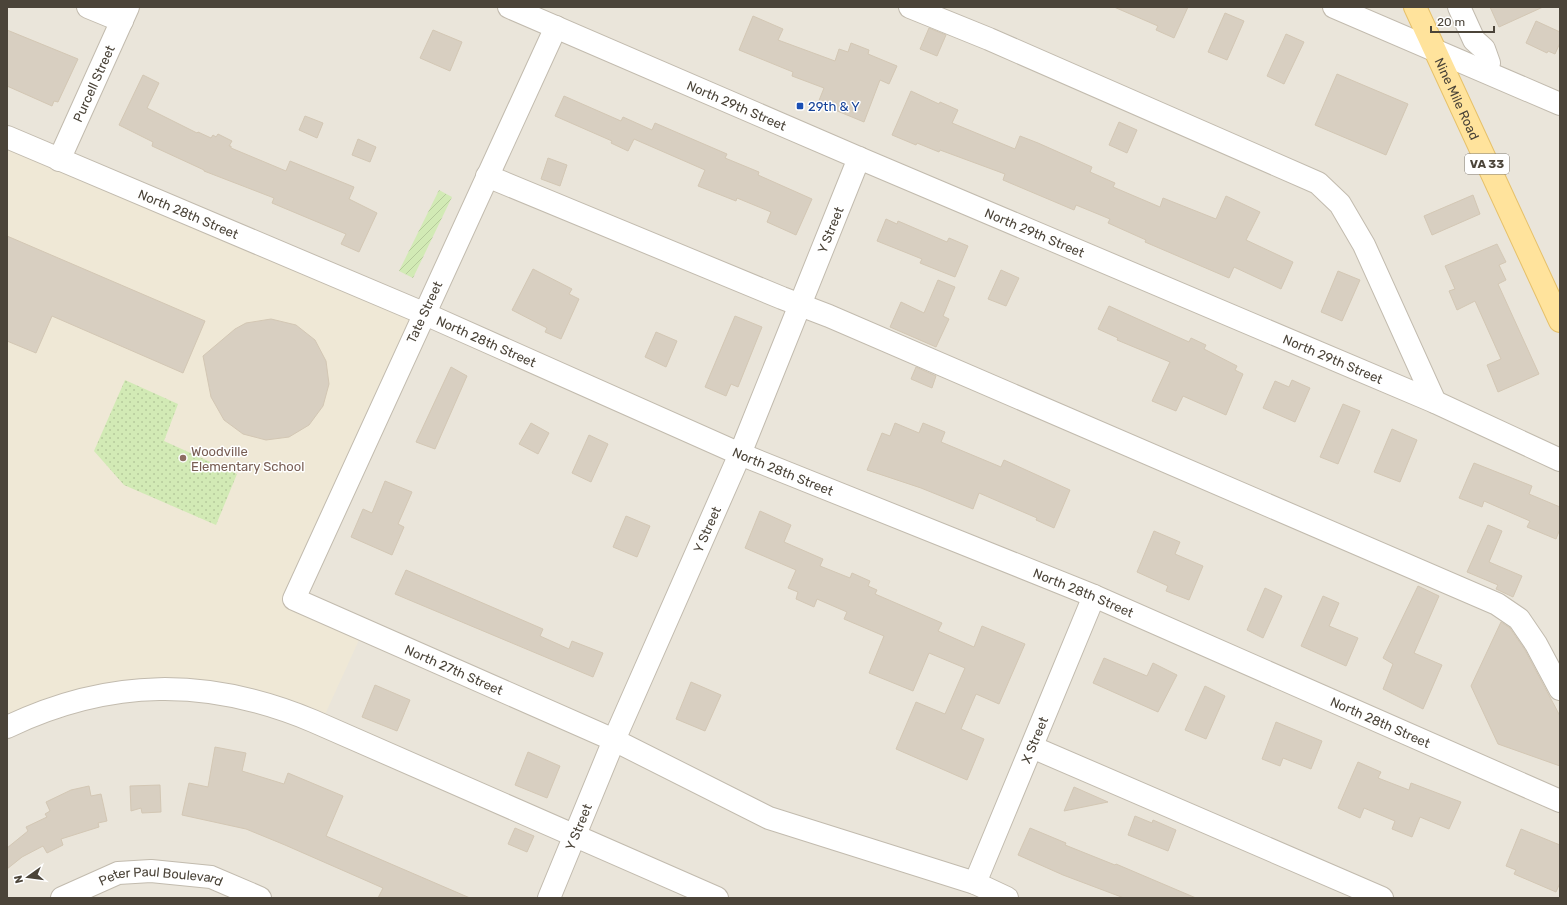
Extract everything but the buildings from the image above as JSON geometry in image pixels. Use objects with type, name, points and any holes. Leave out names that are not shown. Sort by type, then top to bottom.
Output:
[{"type":"main road","name":"Nine Mile Road","points":[[1415,7],[1560,321]]},
{"type":"street","points":[[88,7],[125,14]]},
{"type":"street","name":"North 29th Street","points":[[508,7],[859,158],[1435,402],[1560,460]]},
{"type":"street","points":[[910,7],[989,39],[1318,183],[1340,204],[1364,245],[1435,402]]},
{"type":"street","points":[[1334,7],[1560,104]]},
{"type":"street","points":[[1460,7],[1474,40],[1484,49],[1489,63],[1486,71]]},
{"type":"street","name":"Purcell Street","points":[[59,160],[125,14]]},
{"type":"street","name":"Tate Street","points":[[294,598],[423,313],[556,27]]},
{"type":"street","name":"North 28th Street","points":[[7,138],[423,313],[740,454],[1094,596],[1560,801]]},
{"type":"street","name":"Y Street","points":[[548,898],[614,740],[740,454],[859,158]]},
{"type":"street","points":[[487,176],[800,304],[1497,604],[1519,619],[1536,644],[1560,689]]},
{"type":"street","name":"X Street","points":[[975,883],[1094,596]]},
{"type":"street","name":"North 27th Street","points":[[294,598],[614,740],[769,818],[975,883]]},
{"type":"street","points":[[7,727],[73,702],[121,691],[158,688],[182,689],[242,698],[294,713],[574,837],[717,898]]},
{"type":"street","points":[[1032,747],[1382,898]]},
{"type":"street","name":"Peter Paul Boulevard","points":[[62,898],[118,873],[151,870],[211,877],[260,898]]},
{"type":"street","points":[[975,883],[1007,898]]},
{"type":"shaded area","points":[[7,7],[1560,7],[1560,898],[7,898]]},
{"type":"shaded area","name":"Woodville Elementary School","points":[[7,137],[424,317],[296,599],[364,629],[322,721],[138,690],[7,729]]},
{"type":"green space","points":[[439,190],[452,197],[413,278],[399,271]]},
{"type":"green space","points":[[125,380],[178,404],[164,441],[237,474],[216,525],[124,485],[94,451]]},
{"type":"place","name":"29th & Y","points":[[800,106]]},
{"type":"place","name":"Woodville Elementary School","points":[[183,458]]}]
